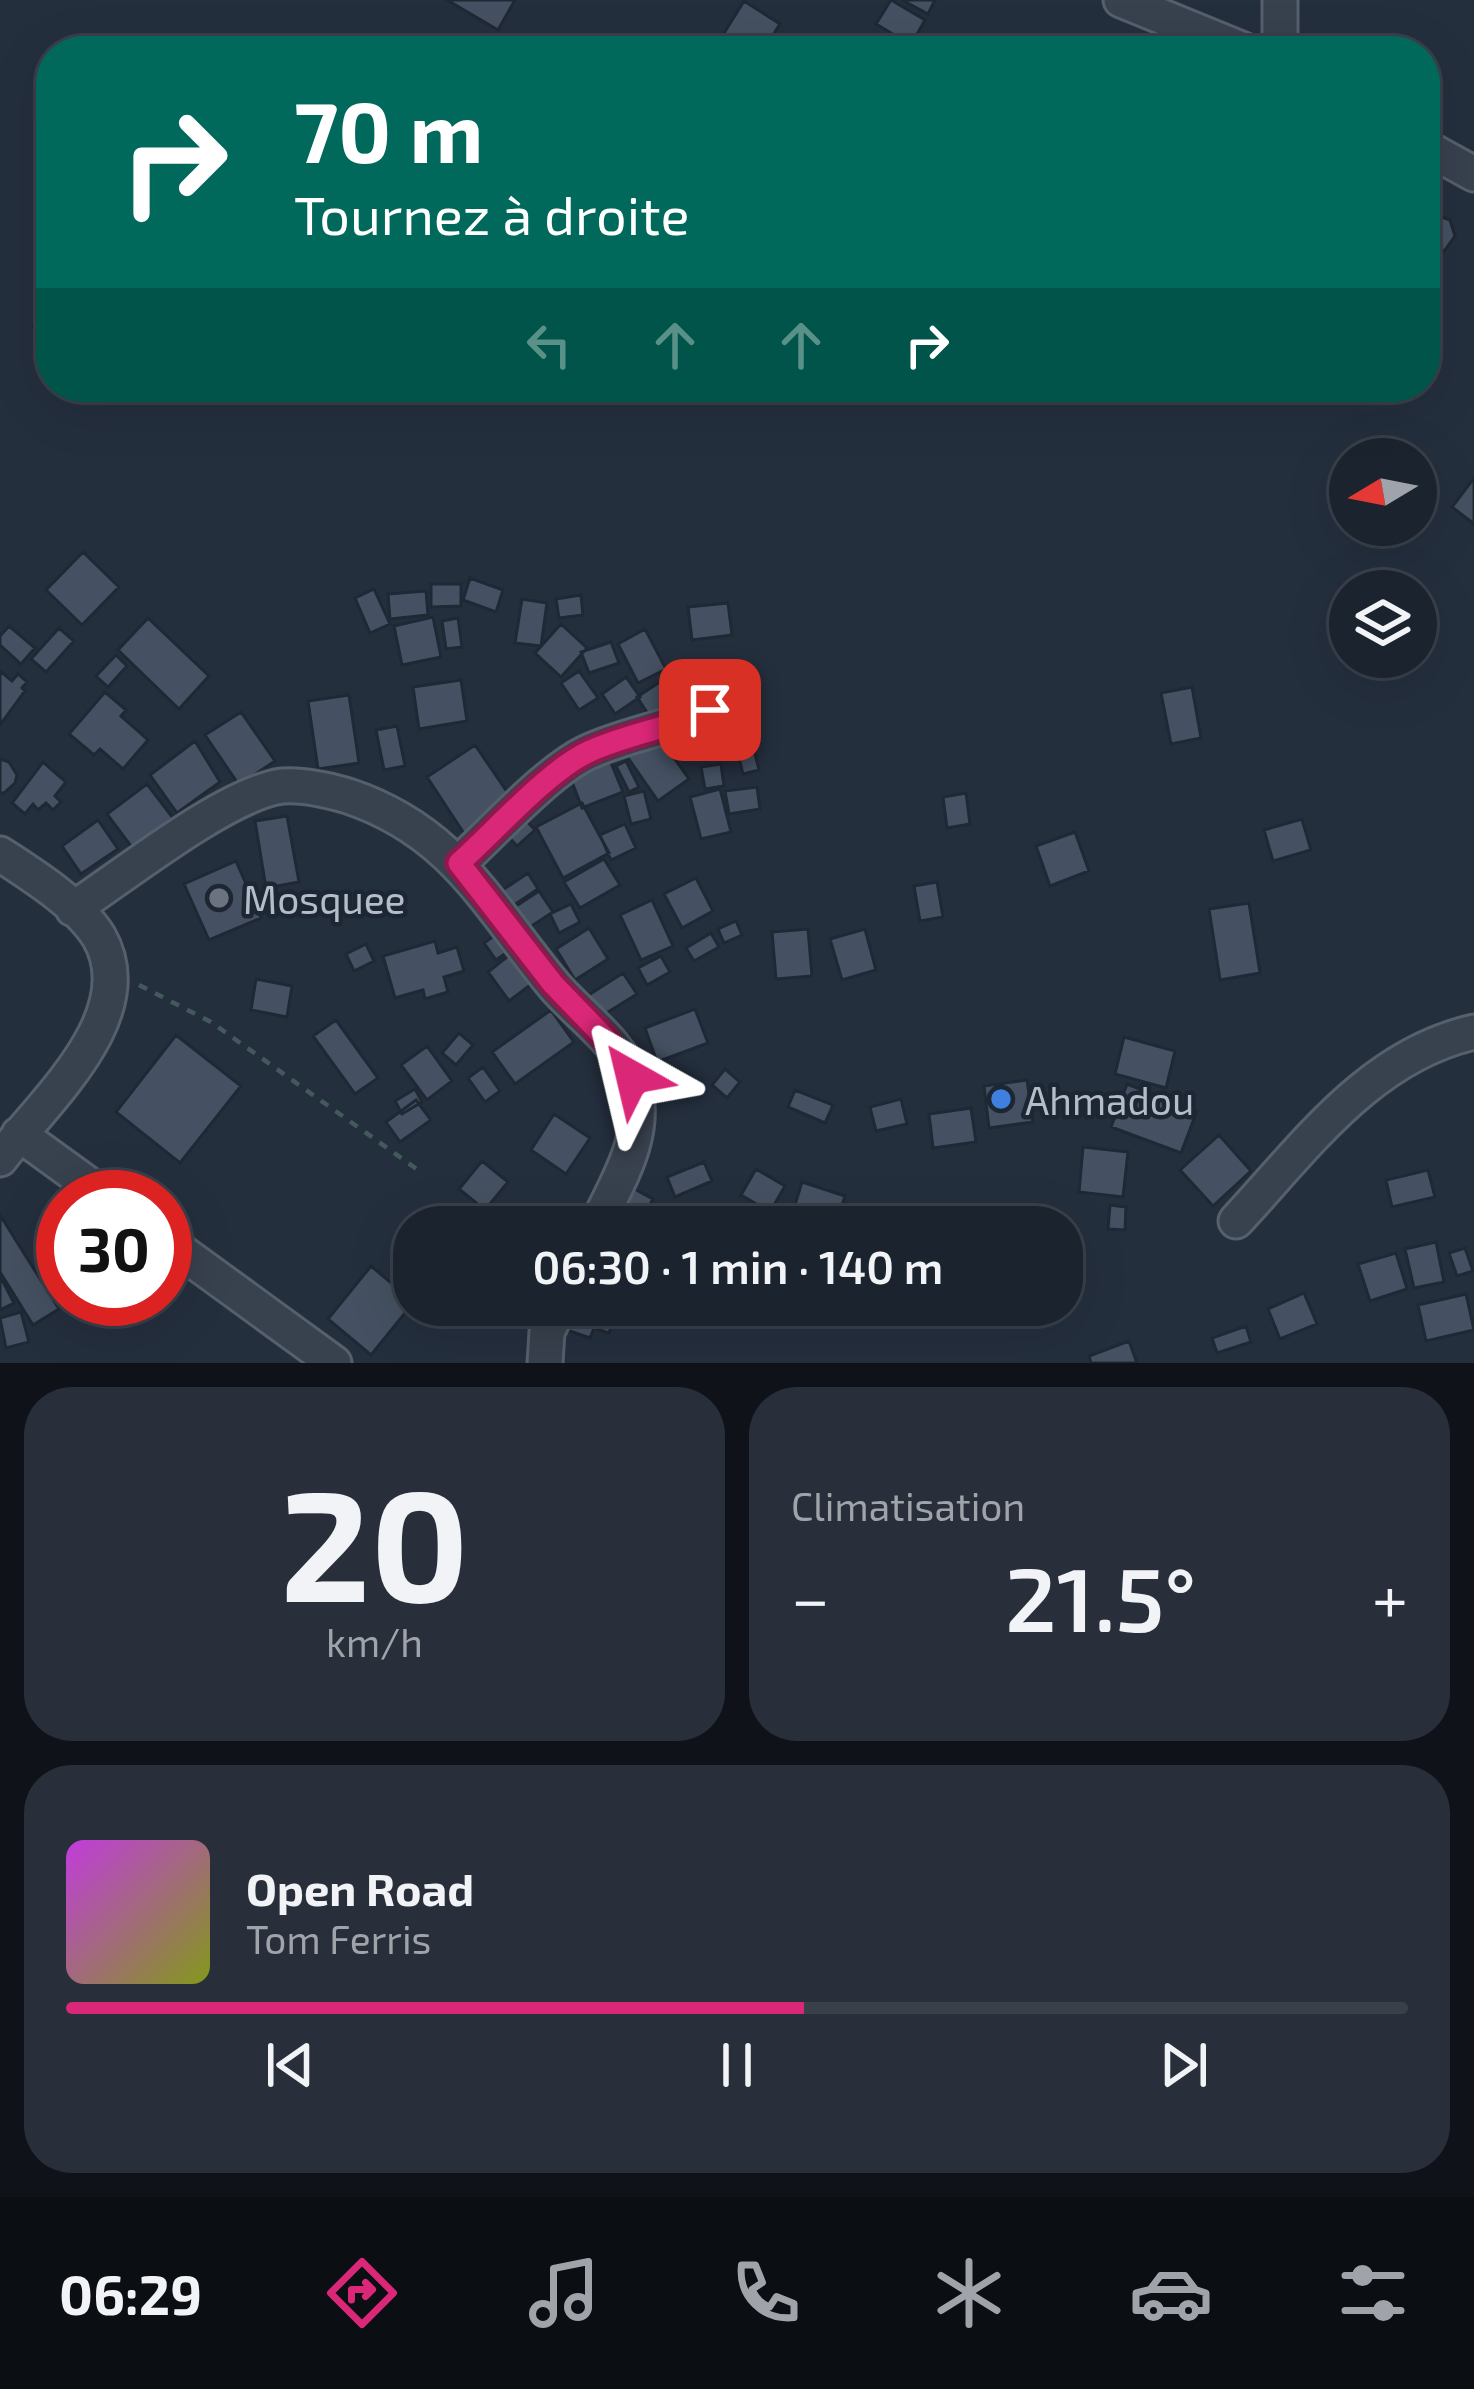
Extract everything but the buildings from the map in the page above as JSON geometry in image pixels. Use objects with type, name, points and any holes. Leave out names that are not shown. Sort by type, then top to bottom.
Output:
[{"type":"street","points":[[1121,0],[1209,36]]},
{"type":"street","points":[[1280,0],[1280,36]]},
{"type":"street","points":[[1440,155],[1474,174]]},
{"type":"street","points":[[459,863],[583,754],[670,728],[710,710]]},
{"type":"street","points":[[73,910],[231,804],[279,786],[331,790],[387,809],[459,863],[632,1077],[639,1118],[633,1149],[606,1206]]},
{"type":"street","points":[[0,854],[73,910],[99,938],[110,976],[99,1033],[10,1146],[55,1170]]},
{"type":"street","points":[[1236,1221],[1359,1089],[1405,1056],[1474,1033]]},
{"type":"street","points":[[192,1260],[334,1363]]},
{"type":"street","points":[[545,1363],[550,1326]]},
{"type":"path","points":[[110,976],[154,989],[211,1022],[418,1170]]},
{"type":"place","name":"Mosquee","points":[[219,898]]},
{"type":"place","name":"Ahmadou","points":[[1001,1099]]},
{"type":"route","points":[[632,1077],[459,863],[583,754],[670,728],[710,710]]}]
